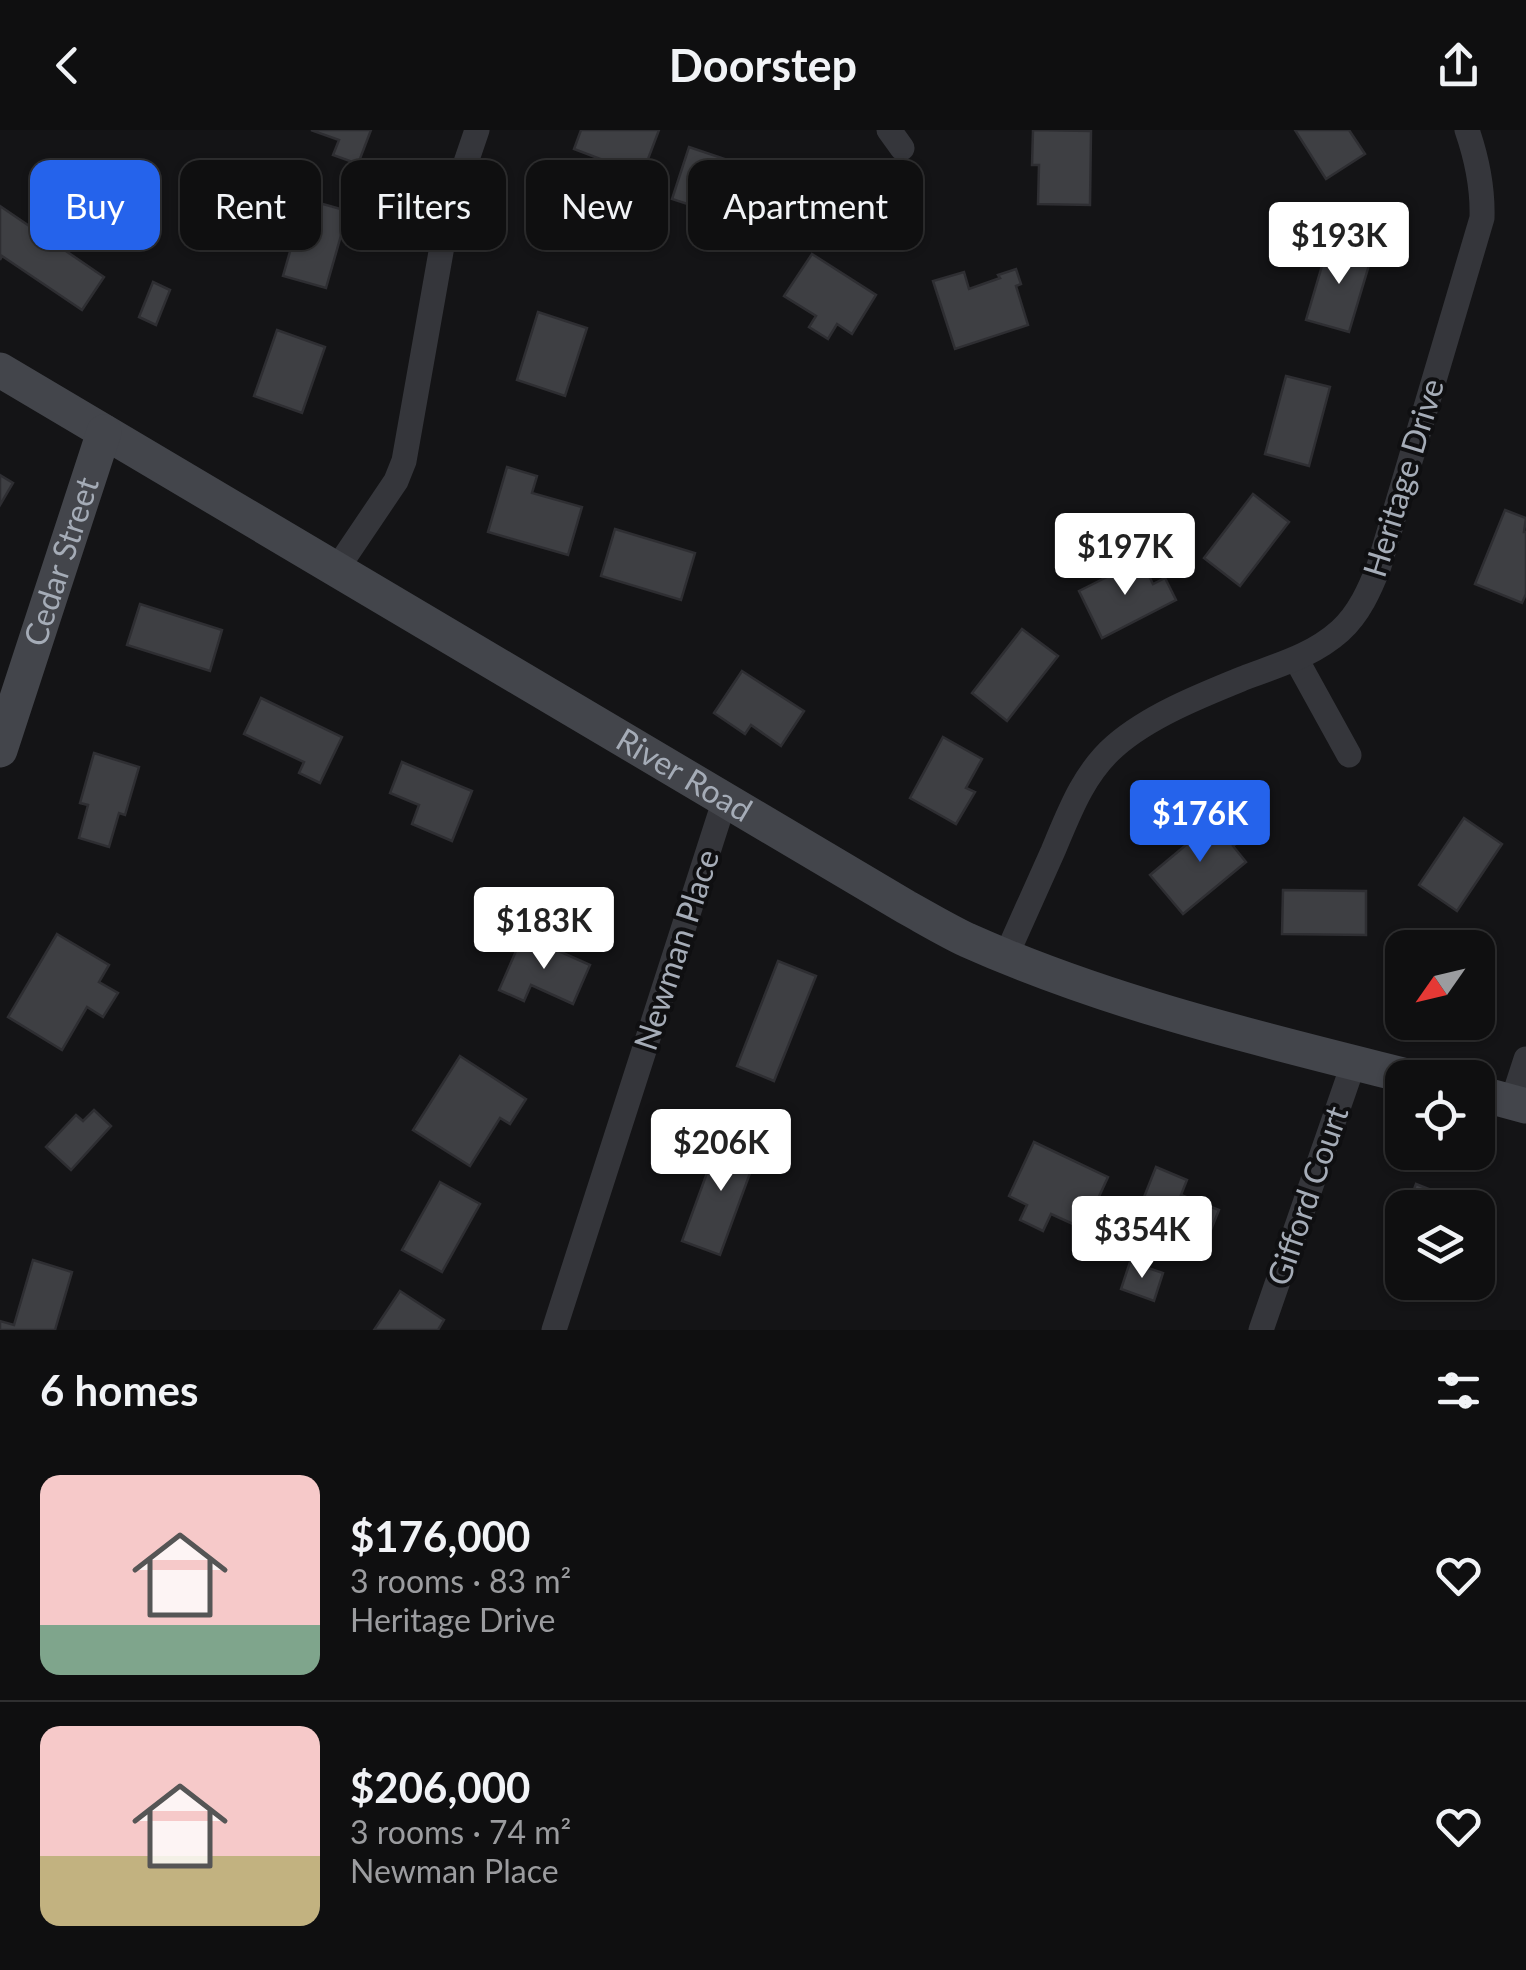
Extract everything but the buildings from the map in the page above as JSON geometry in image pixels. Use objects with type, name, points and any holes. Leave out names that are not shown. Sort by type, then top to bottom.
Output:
[{"type":"street","points":[[336,570],[396,482],[404,460],[447,218],[476,130]]},
{"type":"street","name":"Heritage Drive","points":[[1006,956],[1078,793],[1095,766],[1140,728],[1191,700],[1296,660],[1352,618],[1372,584],[1482,218],[1478,159],[1467,130]]},
{"type":"street","name":"River Road","points":[[0,370],[962,938],[1086,988],[1385,1070]]},
{"type":"street","name":"Cedar Street","points":[[0,750],[104,432]]},
{"type":"street","points":[[1296,660],[1349,755]]},
{"type":"street","name":"Newman Place","points":[[554,1330],[726,799]]},
{"type":"street","points":[[1519,1104],[1526,1059]]},
{"type":"street","name":"Gifford Court","points":[[1262,1330],[1354,1062]]}]
